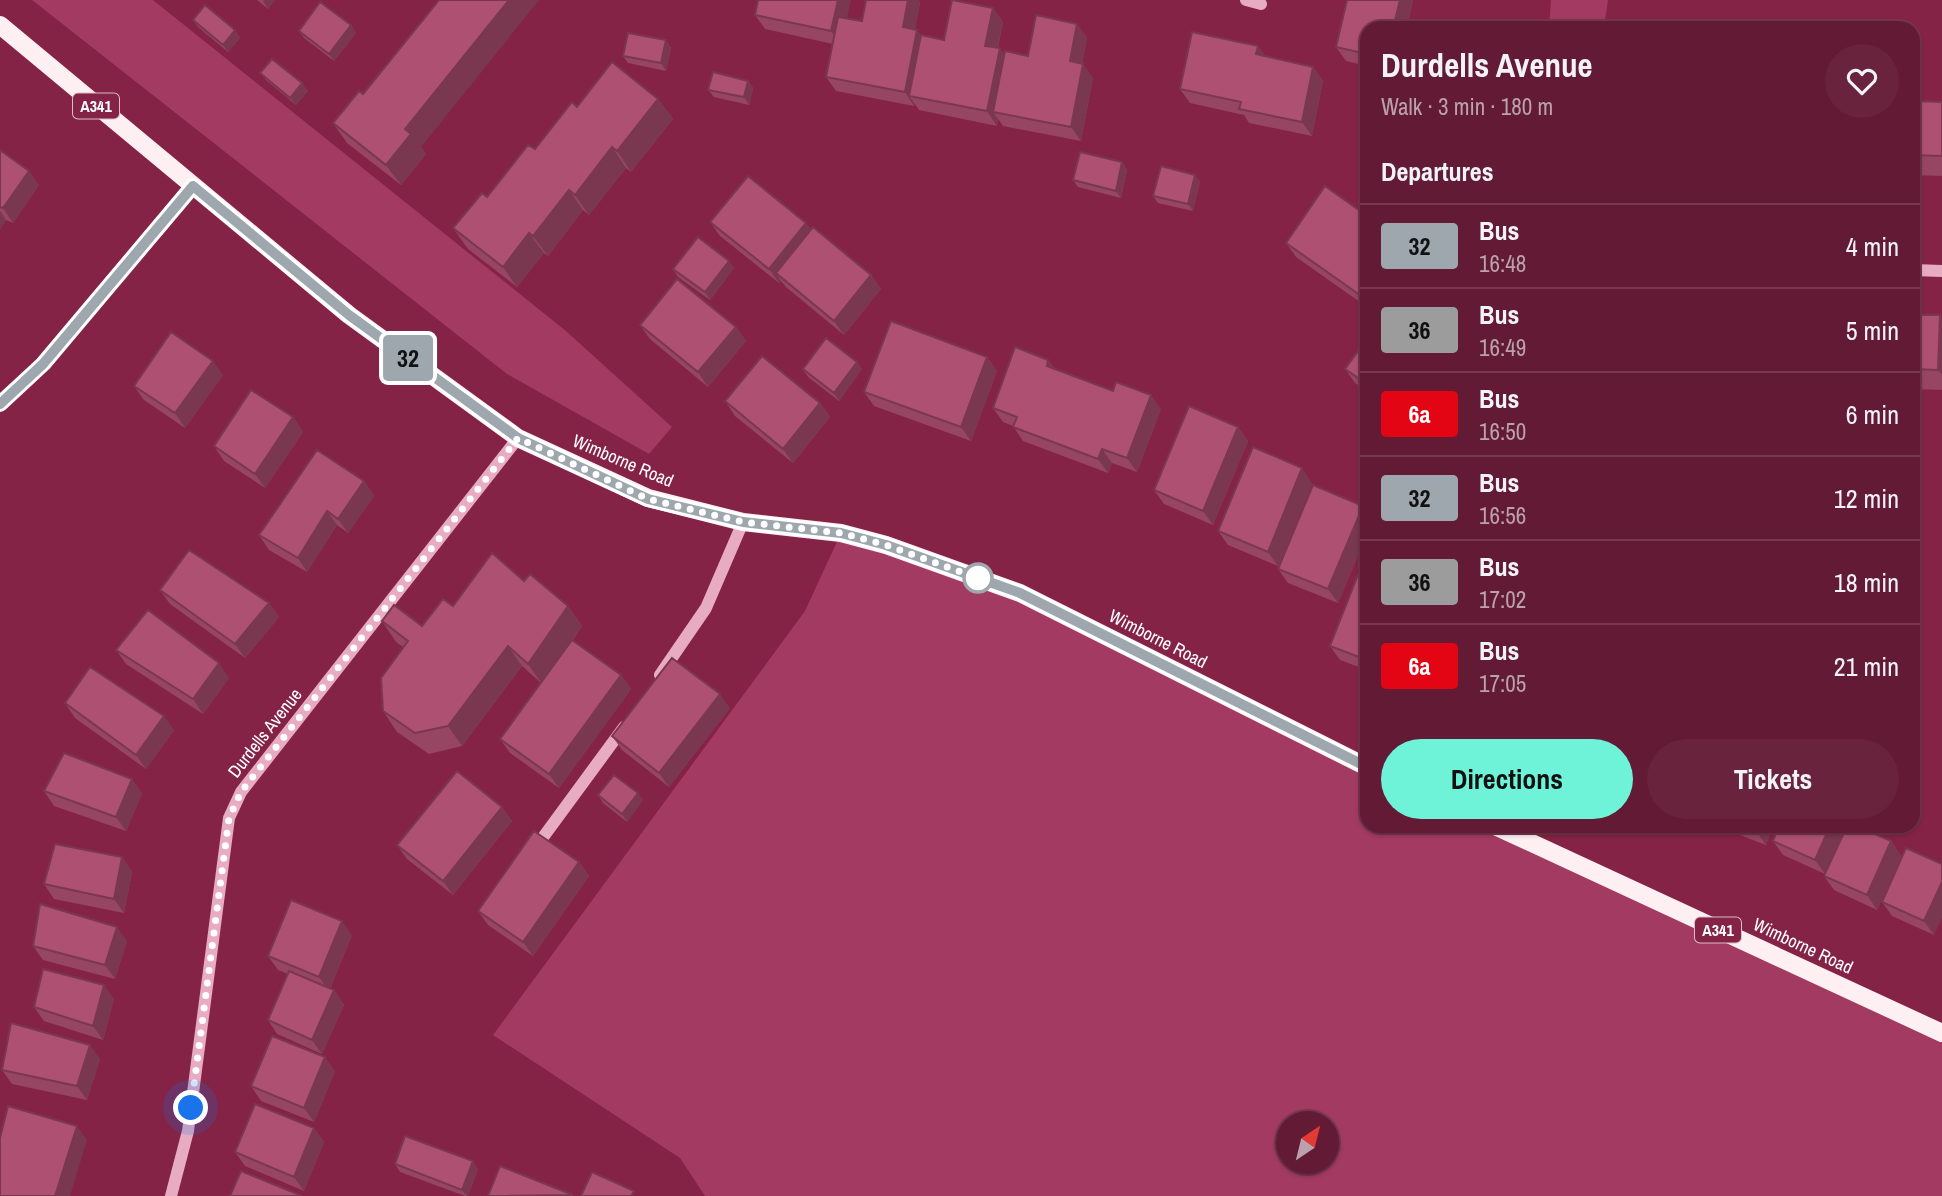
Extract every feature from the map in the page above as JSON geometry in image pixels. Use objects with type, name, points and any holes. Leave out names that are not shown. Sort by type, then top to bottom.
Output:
[{"type":"main road","name":"Wimborne Road","points":[[0,25],[349,315],[518,438],[648,499],[743,522],[841,533],[886,545],[1020,593],[1360,763]]},
{"type":"main road","name":"Wimborne Road","points":[[1510,833],[1942,1033]]},
{"type":"street","points":[[1246,0],[1261,4]]},
{"type":"street","points":[[0,404],[43,364],[193,186]]},
{"type":"street","points":[[1920,270],[1942,271]]},
{"type":"street","name":"Durdells Avenue","points":[[172,1196],[188,1131],[229,818],[237,800],[518,438]]},
{"type":"street","points":[[652,688],[706,608],[743,522]]},
{"type":"street","points":[[544,836],[629,720]]},
{"type":"shaded area","points":[[32,0],[153,0],[566,331],[672,427],[649,454],[507,374]]},
{"type":"shaded area","points":[[1551,0],[1608,0],[1605,21],[1550,21]]},
{"type":"shaded area","points":[[841,533],[1020,593],[1360,763],[1360,833],[1510,833],[1942,1033],[1942,1196],[705,1196],[680,1158],[493,1035],[805,611]]},
{"type":"building","points":[[439,0],[509,0],[405,129],[411,134],[386,165],[333,123],[359,91],[363,94]]},
{"type":"building","points":[[758,0],[838,0],[831,31],[755,15]]},
{"type":"building","points":[[866,0],[908,0],[903,27],[917,30],[905,92],[826,77],[838,17],[862,21]]},
{"type":"building","points":[[952,0],[993,8],[985,46],[1000,48],[987,111],[909,96],[921,35],[944,40]]},
{"type":"building","points":[[1347,0],[1400,0],[1395,21],[1360,21],[1360,52],[1336,47]]},
{"type":"building","points":[[320,2],[351,25],[329,54],[299,31]]},
{"type":"building","points":[[205,5],[235,30],[223,45],[193,20]]},
{"type":"building","points":[[1036,15],[1077,24],[1070,61],[1083,64],[1071,127],[993,112],[1005,51],[1028,56]]},
{"type":"building","points":[[1192,32],[1258,46],[1256,54],[1313,67],[1302,122],[1239,109],[1241,102],[1180,89]]},
{"type":"building","points":[[628,33],[666,40],[661,63],[623,56]]},
{"type":"building","points":[[272,59],[302,83],[290,98],[260,73]]},
{"type":"building","points":[[612,62],[658,99],[617,151],[612,147],[575,195],[569,190],[533,236],[529,233],[503,267],[453,228],[482,193],[487,197],[528,145],[535,149],[572,102],[577,107]]},
{"type":"building","points":[[713,72],[748,81],[744,97],[708,90]]},
{"type":"building","points":[[1920,101],[1942,102],[1942,156],[1920,155]]},
{"type":"building","points":[[0,150],[29,171],[3,208],[0,207]]},
{"type":"building","points":[[1080,152],[1122,162],[1116,191],[1073,180]]},
{"type":"building","points":[[1161,166],[1195,175],[1188,204],[1153,196]]},
{"type":"building","points":[[748,176],[806,223],[769,269],[710,222]]},
{"type":"building","points":[[1325,186],[1360,211],[1360,295],[1286,243]]},
{"type":"building","points":[[813,227],[871,275],[834,321],[776,273]]},
{"type":"building","points":[[698,237],[729,261],[705,292],[673,269]]},
{"type":"building","points":[[677,279],[736,327],[698,372],[640,325]]},
{"type":"building","points":[[1920,315],[1940,315],[1938,370],[1920,369]]},
{"type":"building","points":[[891,321],[987,357],[961,427],[864,392]]},
{"type":"building","points":[[171,332],[213,361],[175,413],[134,386]]},
{"type":"building","points":[[826,338],[857,362],[834,393],[803,369]]},
{"type":"building","points":[[1015,347],[1048,360],[1047,366],[1113,391],[1116,382],[1151,395],[1127,458],[1102,449],[1098,459],[1013,427],[1017,417],[993,408]]},
{"type":"building","points":[[1360,349],[1360,379],[1345,369]]},
{"type":"building","points":[[762,356],[820,403],[783,449],[725,401]]},
{"type":"building","points":[[251,390],[293,417],[255,474],[214,446]]},
{"type":"building","points":[[1189,406],[1238,427],[1203,511],[1154,490]]},
{"type":"building","points":[[1253,447],[1302,468],[1268,552],[1218,531]]},
{"type":"building","points":[[317,450],[364,481],[338,519],[327,511],[298,558],[259,535]]},
{"type":"building","points":[[1313,485],[1360,505],[1360,513],[1328,589],[1278,569]]},
{"type":"building","points":[[189,550],[269,603],[235,644],[160,590]]},
{"type":"building","points":[[492,553],[524,581],[530,574],[568,606],[528,664],[508,646],[448,726],[415,733],[383,711],[381,678],[408,641],[382,621],[394,605],[422,626],[443,599],[453,606]]},
{"type":"building","points":[[1360,570],[1360,657],[1330,646]]},
{"type":"building","points":[[148,610],[219,663],[193,699],[116,650]]},
{"type":"building","points":[[572,640],[621,675],[549,774],[500,739]]},
{"type":"building","points":[[672,658],[720,694],[659,773],[612,736]]},
{"type":"building","points":[[90,667],[164,716],[136,755],[65,703]]},
{"type":"building","points":[[64,753],[132,779],[116,817],[44,791]]},
{"type":"building","points":[[457,771],[502,807],[443,881],[397,845]]},
{"type":"building","points":[[614,775],[638,793],[622,814],[598,795]]},
{"type":"building","points":[[534,831],[579,862],[523,942],[478,911]]},
{"type":"building","points":[[1776,833],[1827,833],[1815,860],[1773,841]]},
{"type":"building","points":[[1844,833],[1873,833],[1891,841],[1867,895],[1824,876]]},
{"type":"building","points":[[55,844],[122,857],[114,899],[44,884]]},
{"type":"building","points":[[1906,848],[1942,864],[1942,882],[1924,921],[1882,902]]},
{"type":"building","points":[[291,900],[342,921],[319,977],[268,956]]},
{"type":"building","points":[[40,904],[117,927],[105,965],[33,946]]},
{"type":"building","points":[[43,969],[104,985],[93,1026],[34,1007]]},
{"type":"building","points":[[289,971],[334,990],[312,1040],[268,1020]]},
{"type":"building","points":[[11,1023],[90,1045],[77,1086],[2,1070]]},
{"type":"building","points":[[272,1036],[325,1057],[304,1108],[251,1086]]},
{"type":"building","points":[[255,1104],[314,1128],[294,1177],[235,1152]]},
{"type":"building","points":[[8,1106],[77,1126],[55,1196],[0,1196],[0,1138]]},
{"type":"building","points":[[405,1136],[473,1161],[462,1190],[395,1164]]},
{"type":"building","points":[[500,1166],[573,1195],[488,1196]]},
{"type":"building","points":[[241,1171],[302,1196],[230,1196]]},
{"type":"building","points":[[592,1172],[634,1191],[631,1196],[581,1196]]},
{"type":"bus line","name":"32","points":[[0,404],[43,364],[193,186],[349,315],[518,438],[648,499],[743,522],[841,533],[886,545],[1020,593],[1360,764]]},
{"type":"route","points":[[191,1108],[229,818],[241,792],[518,438],[648,499],[743,522],[841,533],[886,545],[978,578]]}]
